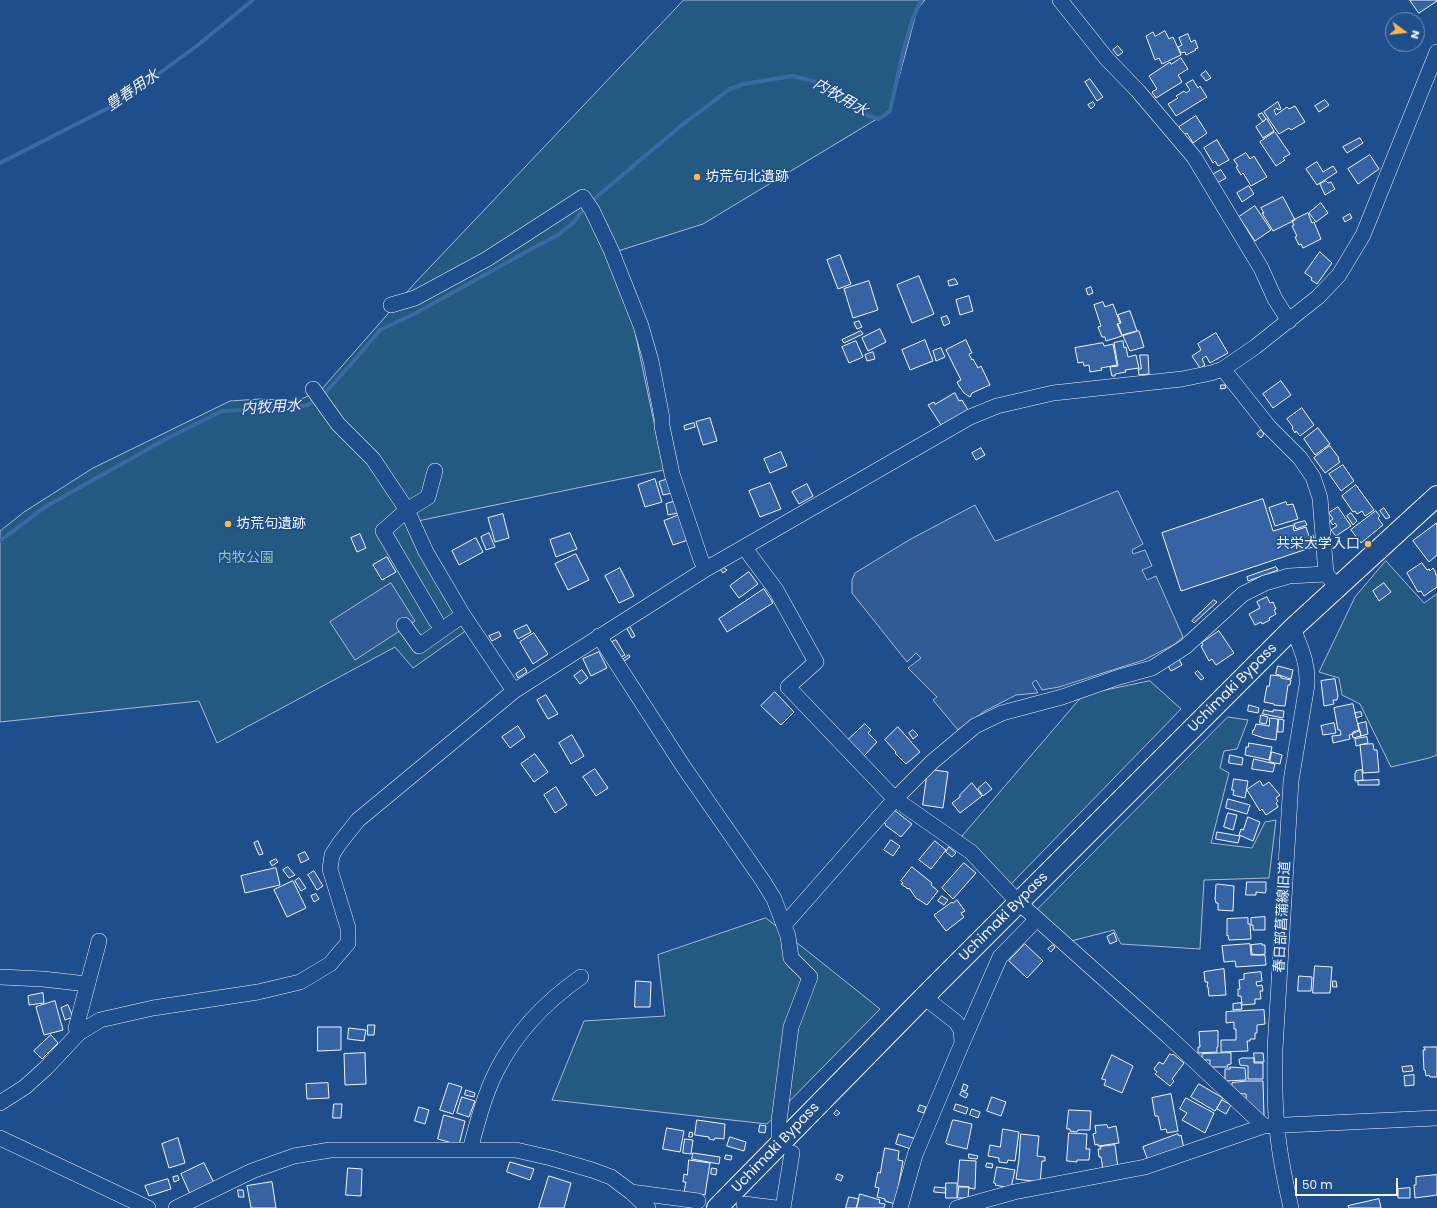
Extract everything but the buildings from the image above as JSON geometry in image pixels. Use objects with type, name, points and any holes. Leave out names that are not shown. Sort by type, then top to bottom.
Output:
[{"type":"main road","name":"Uchimaki Bypass","points":[[717,1208],[786,1149],[924,997],[1293,628],[1331,580],[1437,496]]},
{"type":"street","points":[[1060,0],[1107,59],[1138,91],[1194,157],[1261,268],[1275,299],[1289,321]]},
{"type":"street","points":[[0,1103],[25,1087],[46,1068],[79,1033],[100,1020],[153,1008],[258,992],[300,982],[330,964],[348,943],[348,928],[330,869],[332,855],[338,844],[358,820],[514,691],[706,569],[970,417],[998,406],[1054,393],[1182,379],[1211,373],[1223,369],[1255,347],[1318,297],[1340,275],[1363,235],[1437,52]]},
{"type":"street","points":[[391,305],[415,298],[487,259],[583,197],[592,210],[611,250],[641,326],[651,361],[672,474],[701,560],[706,569]]},
{"type":"street","points":[[784,925],[895,799],[932,762],[974,726],[1002,713],[1062,697],[1119,677],[1152,668],[1184,647],[1243,594],[1265,583],[1289,576],[1331,580],[1320,498],[1313,477],[1300,458],[1269,428],[1223,369]]},
{"type":"street","points":[[318,394],[338,424],[373,459],[407,510],[426,552],[463,615],[514,691]]},
{"type":"street","points":[[435,471],[428,497],[407,510],[383,531],[436,621]]},
{"type":"street","points":[[744,547],[776,590],[816,662],[788,687],[895,799],[971,852],[1018,902],[1270,1126]]},
{"type":"street","points":[[404,625],[419,646],[463,615]]},
{"type":"street","name":"春日部菖蒲線旧道","points":[[1291,1208],[1280,1154],[1270,1126],[1275,1092],[1275,1050],[1291,781],[1308,671],[1293,628]]},
{"type":"street","points":[[599,636],[683,766],[764,881],[774,898],[788,936],[791,958],[810,977],[790,1027],[779,1121],[786,1149],[783,1208]]},
{"type":"street","points":[[900,1208],[915,1155],[962,1042],[1000,957],[1037,919]]},
{"type":"street","points":[[79,1033],[76,1028],[86,984],[99,941]]},
{"type":"street","points":[[0,977],[43,979],[86,984]]},
{"type":"street","points":[[470,1150],[495,1073],[510,1047],[531,1019],[558,993],[580,977]]},
{"type":"street","points":[[924,997],[956,1022],[961,1030],[962,1042]]},
{"type":"street","points":[[957,1208],[1014,1192],[1146,1168],[1270,1126],[1437,1118]]},
{"type":"street","points":[[0,1138],[148,1208]]},
{"type":"street","points":[[176,1208],[252,1171],[294,1156],[330,1150],[516,1150],[592,1170],[611,1178],[631,1192],[648,1208]]},
{"type":"street","points":[[631,1192],[698,1201]]},
{"type":"street","points":[[744,1204],[776,1208]]},
{"type":"green space","name":"内牧公園","points":[[684,0],[925,0],[917,10],[890,111],[703,224],[618,251],[664,470],[413,522],[471,627],[413,668],[395,647],[217,743],[199,701],[0,722],[0,531],[24,512],[93,468],[230,401],[260,399],[297,401],[321,390],[414,284]]},
{"type":"green space","points":[[1386,561],[1424,603],[1437,594],[1437,755],[1391,767],[1360,704],[1342,695],[1339,678],[1319,672],[1355,597]]},
{"type":"green space","points":[[1150,681],[1181,709],[1011,884],[962,836],[1083,695]]},
{"type":"green space","points":[[1228,717],[1248,720],[1237,749],[1224,751],[1220,768],[1229,773],[1211,843],[1252,848],[1265,822],[1276,820],[1269,878],[1204,880],[1200,949],[1121,944],[1114,930],[1071,941],[1037,910]]},
{"type":"green space","points":[[766,918],[880,1009],[767,1124],[552,1100],[584,1021],[665,1016],[658,955]]},
{"type":"shaded area","points":[[1118,491],[1143,544],[1132,550],[1133,554],[1145,550],[1152,566],[1142,570],[1147,580],[1156,576],[1183,637],[1175,644],[1144,660],[1059,687],[1042,690],[1036,680],[1032,683],[1038,693],[1016,695],[985,711],[958,730],[933,700],[937,697],[908,668],[921,658],[916,653],[907,662],[852,593],[852,580],[855,573],[909,540],[975,505],[995,541]]},
{"type":"shaded area","points":[[391,583],[415,621],[355,660],[330,622]]},
{"type":"waterway","name":"豊春用水","points":[[0,163],[120,102],[198,45],[253,0]]},
{"type":"waterway","name":"内牧用水","points":[[594,199],[682,125],[730,89],[744,84],[792,76],[813,81],[834,93],[863,114],[879,119],[890,111],[903,52],[912,21],[921,0]]},
{"type":"waterway","name":"内牧用水","points":[[0,541],[45,507],[166,439],[222,411],[293,408],[308,405],[324,394],[380,330],[416,313],[558,235],[574,222],[582,211]]},
{"type":"place","name":"坊荒句北遺跡","points":[[697,177]]},
{"type":"place","name":"坊荒句遺跡","points":[[228,524]]},
{"type":"place","name":"共栄大学入口","points":[[1368,544]]}]
